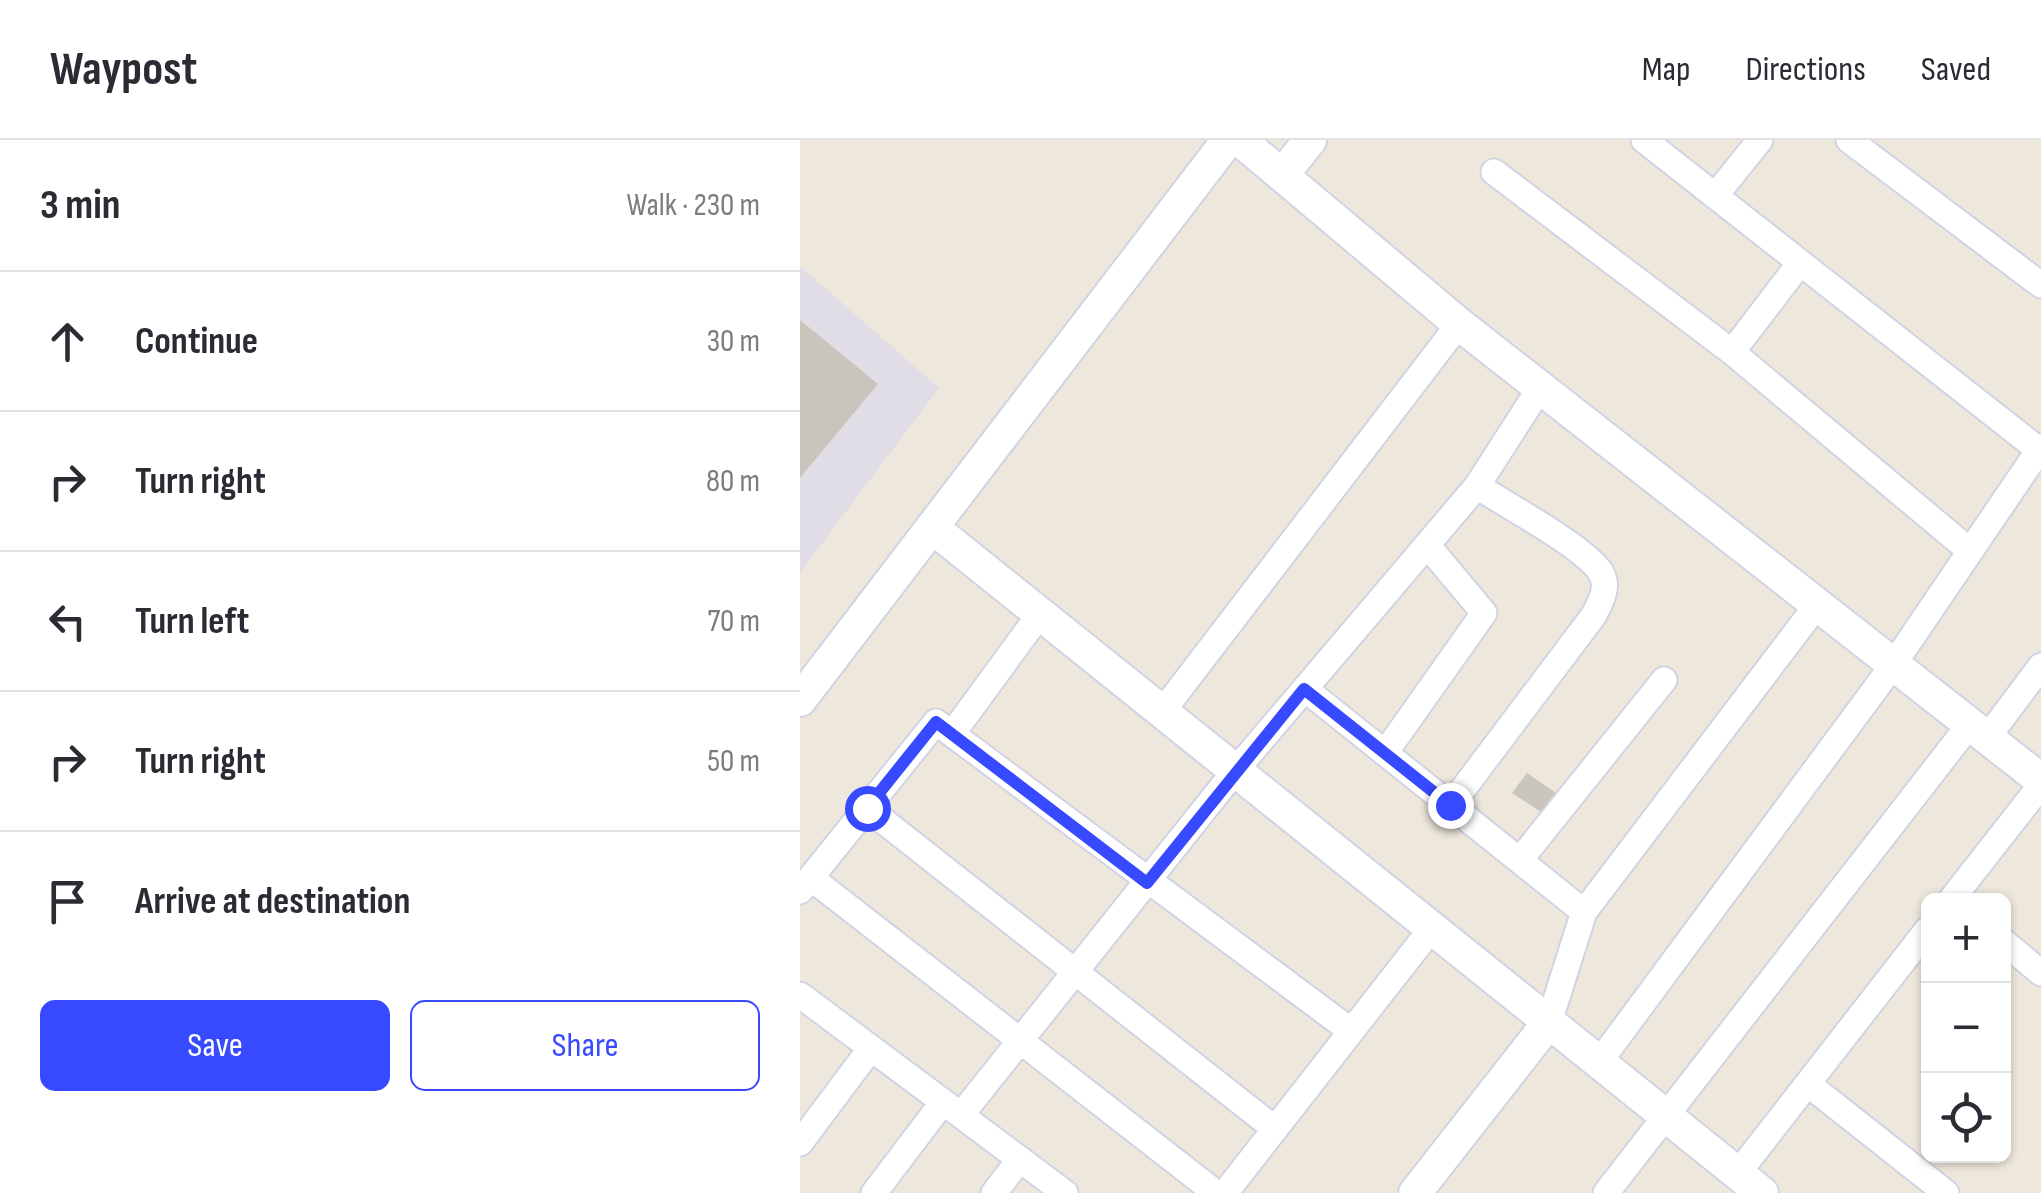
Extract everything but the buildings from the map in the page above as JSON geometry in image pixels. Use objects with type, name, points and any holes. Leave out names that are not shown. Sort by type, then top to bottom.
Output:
[{"type":"street","points":[[800,700],[1228,140]]},
{"type":"street","points":[[1240,140],[1458,324],[2041,783],[1956,893]]},
{"type":"street","points":[[1283,174],[1310,140]]},
{"type":"street","points":[[1600,1061],[1893,665],[2040,449],[1644,140]]},
{"type":"street","points":[[1715,196],[1760,140]]},
{"type":"street","points":[[1849,140],[2041,285]]},
{"type":"street","points":[[1494,172],[1732,352],[1970,552]]},
{"type":"street","points":[[1732,352],[1800,263]]},
{"type":"street","points":[[1162,712],[1458,324]]},
{"type":"street","points":[[874,1193],[952,1108],[1021,1041],[1236,771],[1476,486],[1540,388]]},
{"type":"street","points":[[1450,805],[1594,616],[1604,594],[1602,574],[1583,555],[1476,486]]},
{"type":"street","points":[[933,528],[1750,1183],[1808,1084],[1921,938]]},
{"type":"street","points":[[1385,753],[1484,613],[1428,546]]},
{"type":"street","points":[[1415,1193],[1549,1022],[1584,912],[1817,605]]},
{"type":"street","points":[[952,734],[1040,614]]},
{"type":"street","points":[[1606,1193],[1978,731],[2041,666]]},
{"type":"street","points":[[1520,860],[1664,680]]},
{"type":"street","points":[[1304,689],[1584,912]]},
{"type":"street","points":[[1216,1193],[1021,1041],[805,884],[936,722],[1147,883],[1351,1031]]},
{"type":"street","points":[[867,808],[1274,1129]]},
{"type":"street","points":[[1225,1193],[1432,928]]},
{"type":"street","points":[[2011,948],[2041,973]]},
{"type":"street","points":[[800,995],[1066,1193]]},
{"type":"street","points":[[800,1142],[872,1048]]},
{"type":"street","points":[[1808,1084],[1946,1193]]},
{"type":"street","points":[[994,1193],[1020,1159]]},
{"type":"shaded area","points":[[800,266],[939,388],[800,573]]},
{"type":"route","points":[[867,808],[936,722],[1147,883],[1304,689],[1450,805]]}]
